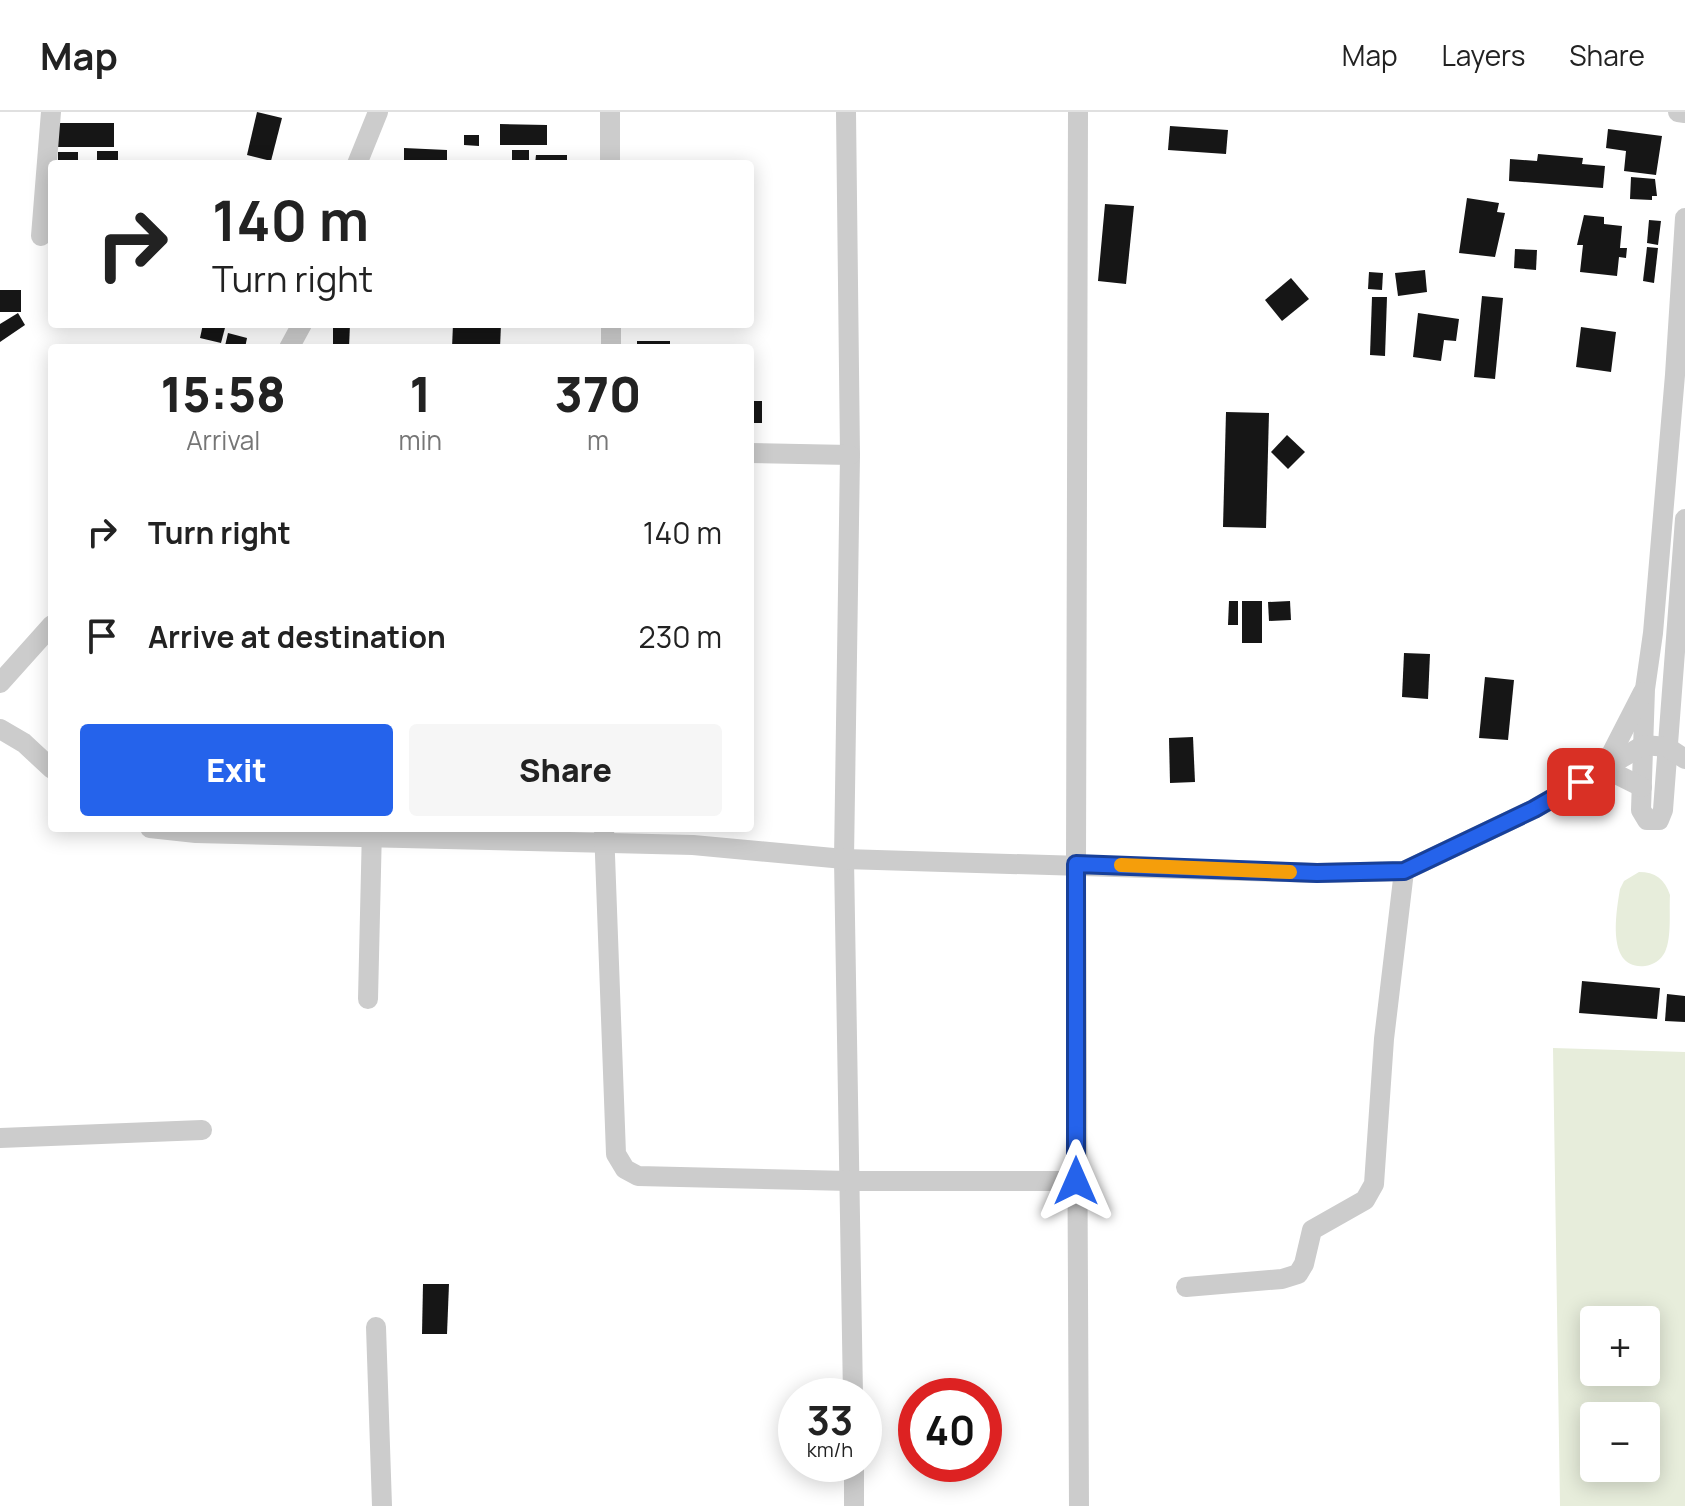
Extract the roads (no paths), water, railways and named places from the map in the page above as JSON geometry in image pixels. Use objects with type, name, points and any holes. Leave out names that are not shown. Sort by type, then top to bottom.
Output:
[{"type":"street","points":[[41,236],[51,112]]},
{"type":"street","points":[[359,160],[378,112]]},
{"type":"street","points":[[610,112],[610,160]]},
{"type":"street","points":[[846,112],[850,455],[844,859],[853,1378]]},
{"type":"street","points":[[1078,112],[1076,1181],[1079,1506]]},
{"type":"street","points":[[1678,112],[1685,113]]},
{"type":"street","points":[[1685,218],[1675,489],[1645,689],[1641,810],[1652,822],[1659,820],[1663,810],[1671,697],[1680,635],[1685,519]]},
{"type":"street","points":[[754,453],[850,455]]},
{"type":"street","points":[[0,683],[48,629]]},
{"type":"street","points":[[1604,768],[1645,689]]},
{"type":"street","points":[[1671,697],[1685,731]]},
{"type":"street","points":[[0,729],[24,743],[48,765]]},
{"type":"street","points":[[187,832],[604,835],[844,859],[1317,873],[1404,871],[1534,809],[1644,745],[1667,747],[1685,759]]},
{"type":"street","points":[[1604,768],[1642,787]]},
{"type":"street","points":[[1665,788],[1685,777]]},
{"type":"street","points":[[368,999],[372,833]]},
{"type":"street","points":[[604,835],[616,1154],[625,1169],[638,1176],[850,1181],[1076,1181]]},
{"type":"street","points":[[1186,1287],[1282,1279],[1298,1274],[1312,1230],[1365,1200],[1374,1184],[1384,1039],[1404,871]]},
{"type":"street","points":[[0,1138],[202,1130]]},
{"type":"street","points":[[376,1327],[382,1506]]},
{"type":"street","points":[[854,1482],[854,1506]]}]
